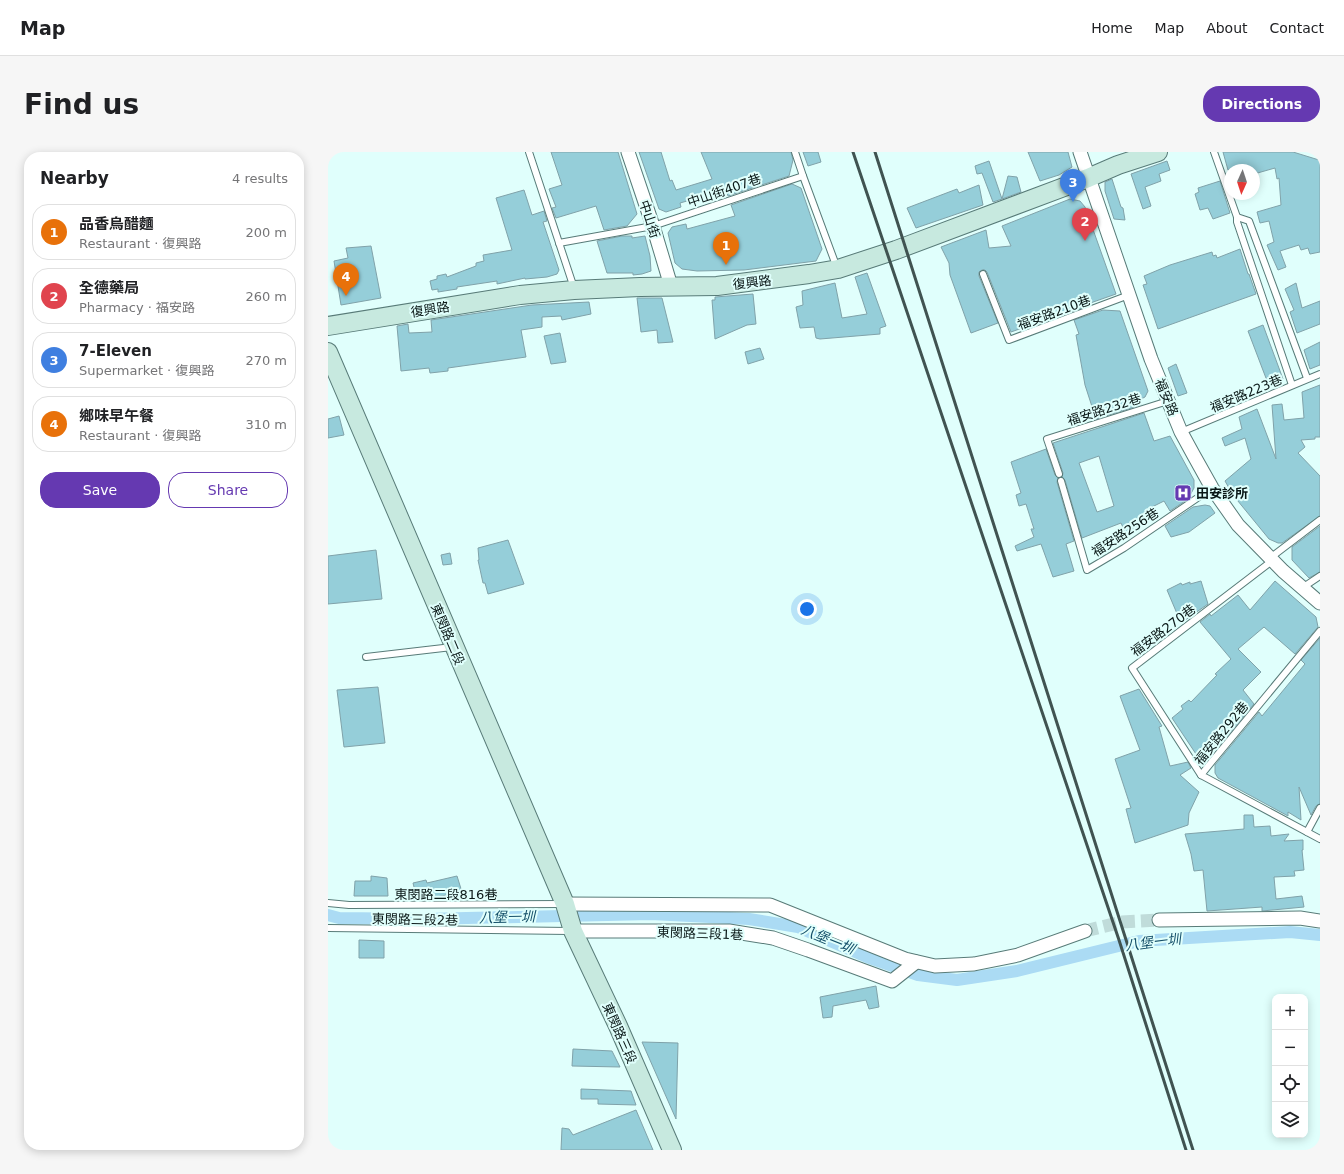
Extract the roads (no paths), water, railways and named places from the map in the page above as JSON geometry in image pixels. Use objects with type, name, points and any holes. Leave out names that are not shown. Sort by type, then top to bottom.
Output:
[{"type":"street","name":"中山街","points":[[628,152],[671,286]]},
{"type":"street","name":"福安路","points":[[1080,152],[1151,359],[1181,432],[1212,488],[1238,525],[1271,559],[1320,603]]},
{"type":"street","name":"復興路","points":[[328,326],[512,296],[574,290],[671,286],[717,286],[838,269],[896,250],[1088,178],[1118,165],[1158,152]]},
{"type":"street","name":"東閔路二段","points":[[328,352],[569,917]]},
{"type":"street","points":[[569,917],[770,905],[916,962],[935,966],[974,964],[1018,955],[1085,931]]},
{"type":"street","name":"東閔路三段1巷","points":[[569,917],[729,931],[773,938],[892,981],[916,962]]},
{"type":"street","name":"東閔路三段","points":[[569,917],[672,1150]]},
{"type":"street","points":[[1160,920],[1300,918],[1320,921]]},
{"type":"lane","points":[[529,152],[574,290]]},
{"type":"lane","points":[[796,152],[803,176],[838,269]]},
{"type":"lane","points":[[1214,152],[1292,385]]},
{"type":"lane","name":"中山街407巷","points":[[559,244],[653,226],[803,176]]},
{"type":"lane","points":[[1237,217],[1249,221],[1307,378]]},
{"type":"lane","name":"福安路210巷","points":[[984,274],[1009,340],[1129,295]]},
{"type":"lane","name":"福安路223巷","points":[[1181,432],[1307,378],[1320,374]]},
{"type":"lane","name":"福安路232巷","points":[[1059,474],[1046,439],[1168,401]]},
{"type":"lane","name":"福安路256巷","points":[[1061,481],[1087,570],[1124,548],[1212,488]]},
{"type":"lane","points":[[1271,559],[1320,520]]},
{"type":"lane","name":"福安路270巷","points":[[1201,775],[1132,668],[1271,559]]},
{"type":"lane","points":[[1302,588],[1320,576]]},
{"type":"lane","name":"福安路292巷","points":[[1320,631],[1201,775],[1320,839]]},
{"type":"lane","points":[[366,657],[453,647]]},
{"type":"lane","points":[[1307,832],[1320,808]]},
{"type":"lane","name":"東閔路二段816巷","points":[[328,903],[569,917]]},
{"type":"lane","name":"東閔路三段2巷","points":[[328,928],[569,917]]},
{"type":"waterway","name":"八堡一圳","points":[[328,915],[339,918],[424,919],[651,914],[749,919],[798,927],[867,957],[918,975],[957,980],[1017,971],[1139,941],[1290,932],[1320,935]]},
{"type":"tunnel","points":[[1085,931],[1122,922],[1159,920]]},
{"type":"railway","points":[[853,152],[1119,940],[1186,1150]]},
{"type":"railway","points":[[875,152],[1193,1150]]},
{"type":"place","name":"7-Eleven","points":[[1073,202]]},
{"type":"place","name":"全德藥局","points":[[1085,241]]},
{"type":"place","name":"品香烏醋麵","points":[[726,265]]},
{"type":"place","name":"鄉味早午餐","points":[[346,296]]},
{"type":"place","name":"田安診所","points":[[1183,493]]}]
